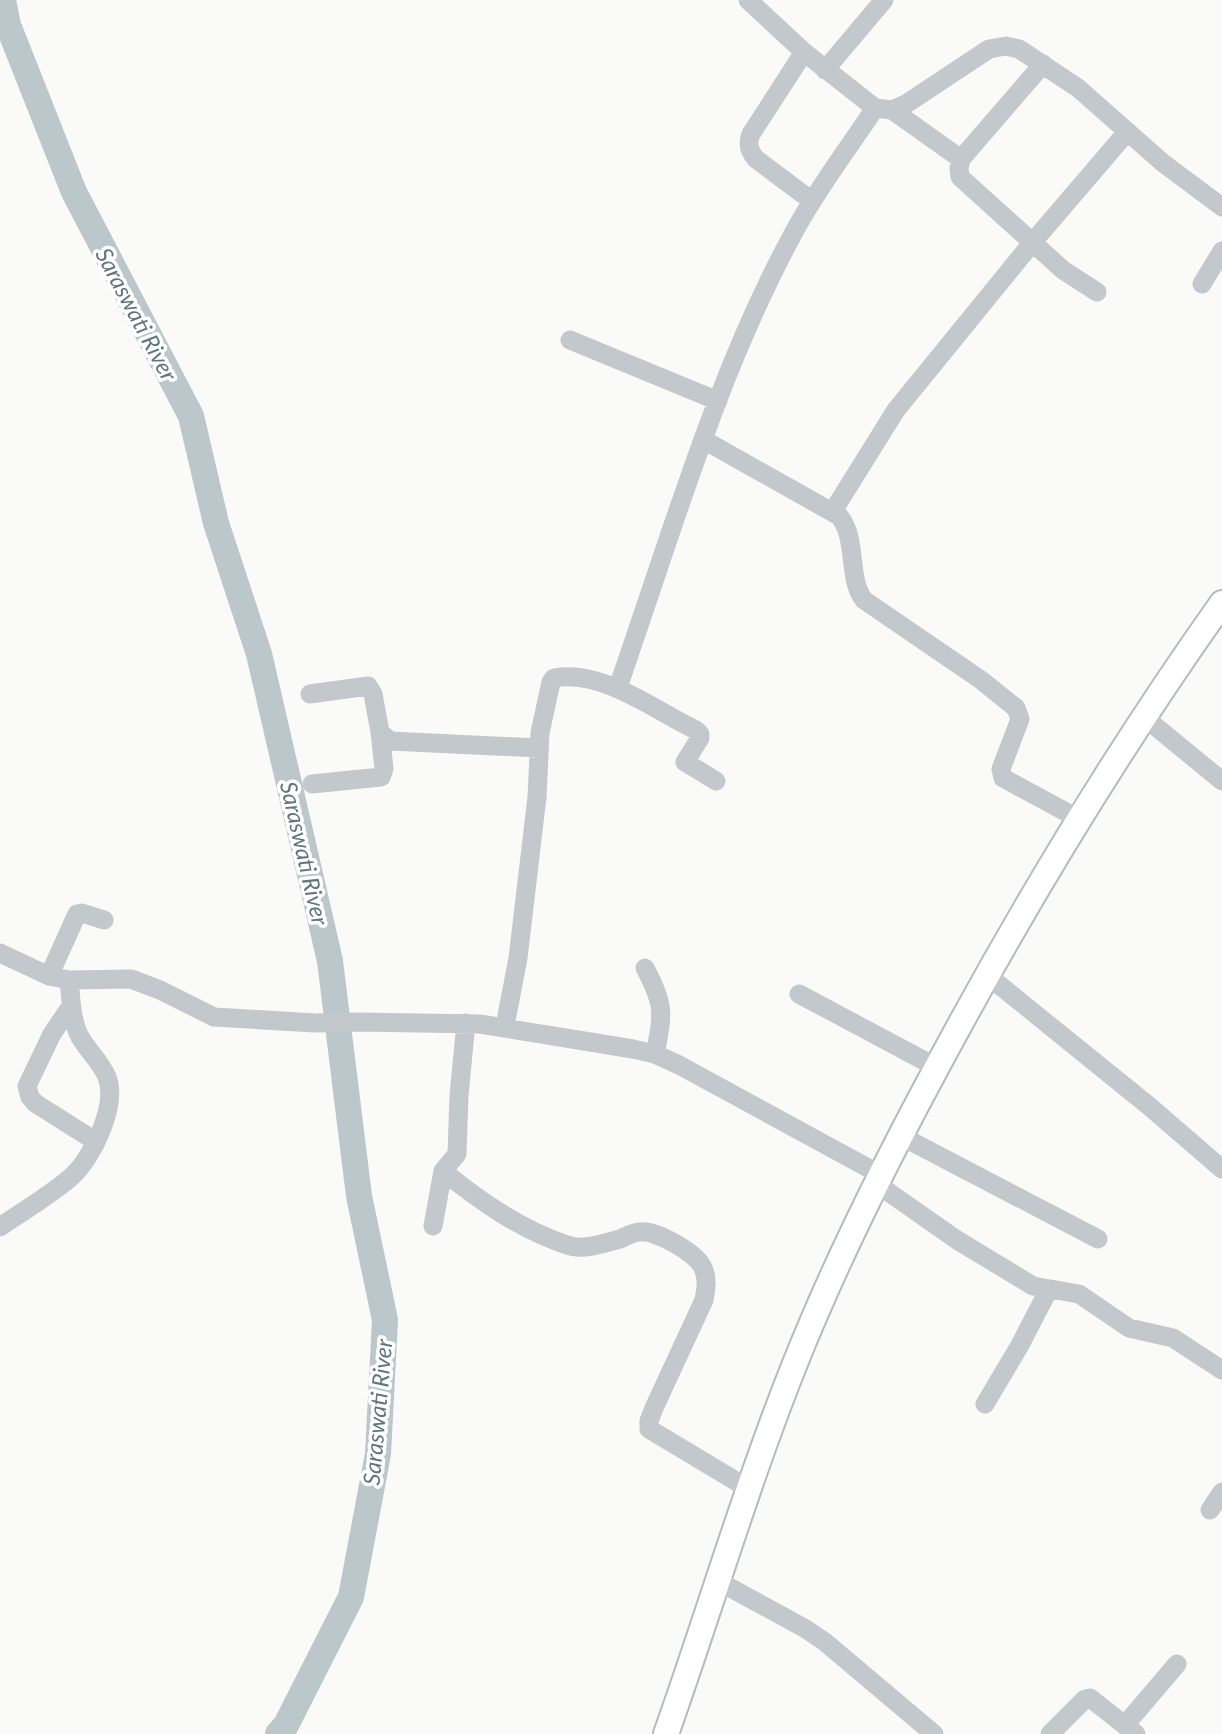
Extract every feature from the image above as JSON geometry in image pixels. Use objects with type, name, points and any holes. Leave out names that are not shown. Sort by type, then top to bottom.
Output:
[{"type":"main road","points":[[666,1734],[749,1489],[812,1322],[879,1179],[987,975],[1079,819],[1144,717],[1222,603]]},
{"type":"street","points":[[748,0],[825,70],[961,159]]},
{"type":"street","points":[[825,70],[884,0]]},
{"type":"street","points":[[618,687],[718,401],[766,288],[813,201],[884,109],[906,104],[997,47],[1018,49],[1078,88],[1186,182],[1222,207]]},
{"type":"street","points":[[804,52],[751,134],[749,146],[756,159],[813,201]]},
{"type":"street","points":[[1043,64],[961,159],[958,169],[960,177],[1032,243],[1070,275],[1097,292]]},
{"type":"street","points":[[832,511],[896,410],[1032,243],[1127,132]]},
{"type":"street","points":[[1202,284],[1222,251]]},
{"type":"street","points":[[570,340],[718,401]]},
{"type":"street","points":[[704,440],[832,511],[846,525],[859,590],[864,600],[981,680],[1019,714],[1020,719],[1001,769],[1003,778],[1079,819]]},
{"type":"street","points":[[505,1026],[518,958],[537,797],[539,748],[545,709],[554,678],[594,681],[618,687],[658,712],[696,730],[700,738],[685,762],[716,781]]},
{"type":"street","points":[[310,694],[368,686],[373,694],[384,772],[382,777],[312,784]]},
{"type":"street","points":[[1144,717],[1222,781]]},
{"type":"street","points":[[380,732],[390,741],[402,743],[539,748]]},
{"type":"street","points":[[0,1227],[71,1178],[85,1160],[106,1119],[110,1088],[101,1067],[79,1036],[71,1006],[59,978],[77,914],[82,912],[104,920]]},
{"type":"street","points":[[0,953],[59,978],[131,979],[160,989],[214,1017],[315,1023],[466,1023],[505,1026],[655,1054],[879,1179],[973,1250],[1033,1286],[1079,1294],[1120,1323],[1138,1332],[1173,1338],[1222,1370]]},
{"type":"street","points":[[645,968],[657,990],[661,1007],[662,1019],[655,1054]]},
{"type":"street","points":[[987,975],[1149,1106],[1222,1169]]},
{"type":"street","points":[[799,994],[936,1067]]},
{"type":"street","points":[[71,1006],[43,1051],[27,1091],[35,1103],[95,1141]]},
{"type":"street","points":[[433,1226],[443,1171],[457,1154],[466,1023]]},
{"type":"street","points":[[901,1136],[1098,1239]]},
{"type":"street","points":[[443,1171],[495,1211],[568,1246],[583,1247],[643,1231],[681,1248],[699,1261],[706,1275],[704,1300],[654,1408],[649,1429],[749,1489]]},
{"type":"street","points":[[985,1404],[1049,1289]]},
{"type":"street","points":[[1210,1510],[1222,1492]]},
{"type":"street","points":[[718,1581],[825,1642],[934,1734]]},
{"type":"street","points":[[1050,1734],[1085,1699],[1090,1698],[1130,1730],[1177,1664]]},
{"type":"waterway","name":"Saraswati River","points":[[3,0],[8,25],[74,192],[191,416],[216,523],[259,654],[330,961],[359,1196],[385,1320],[378,1454],[351,1597],[286,1725],[278,1734]]}]
